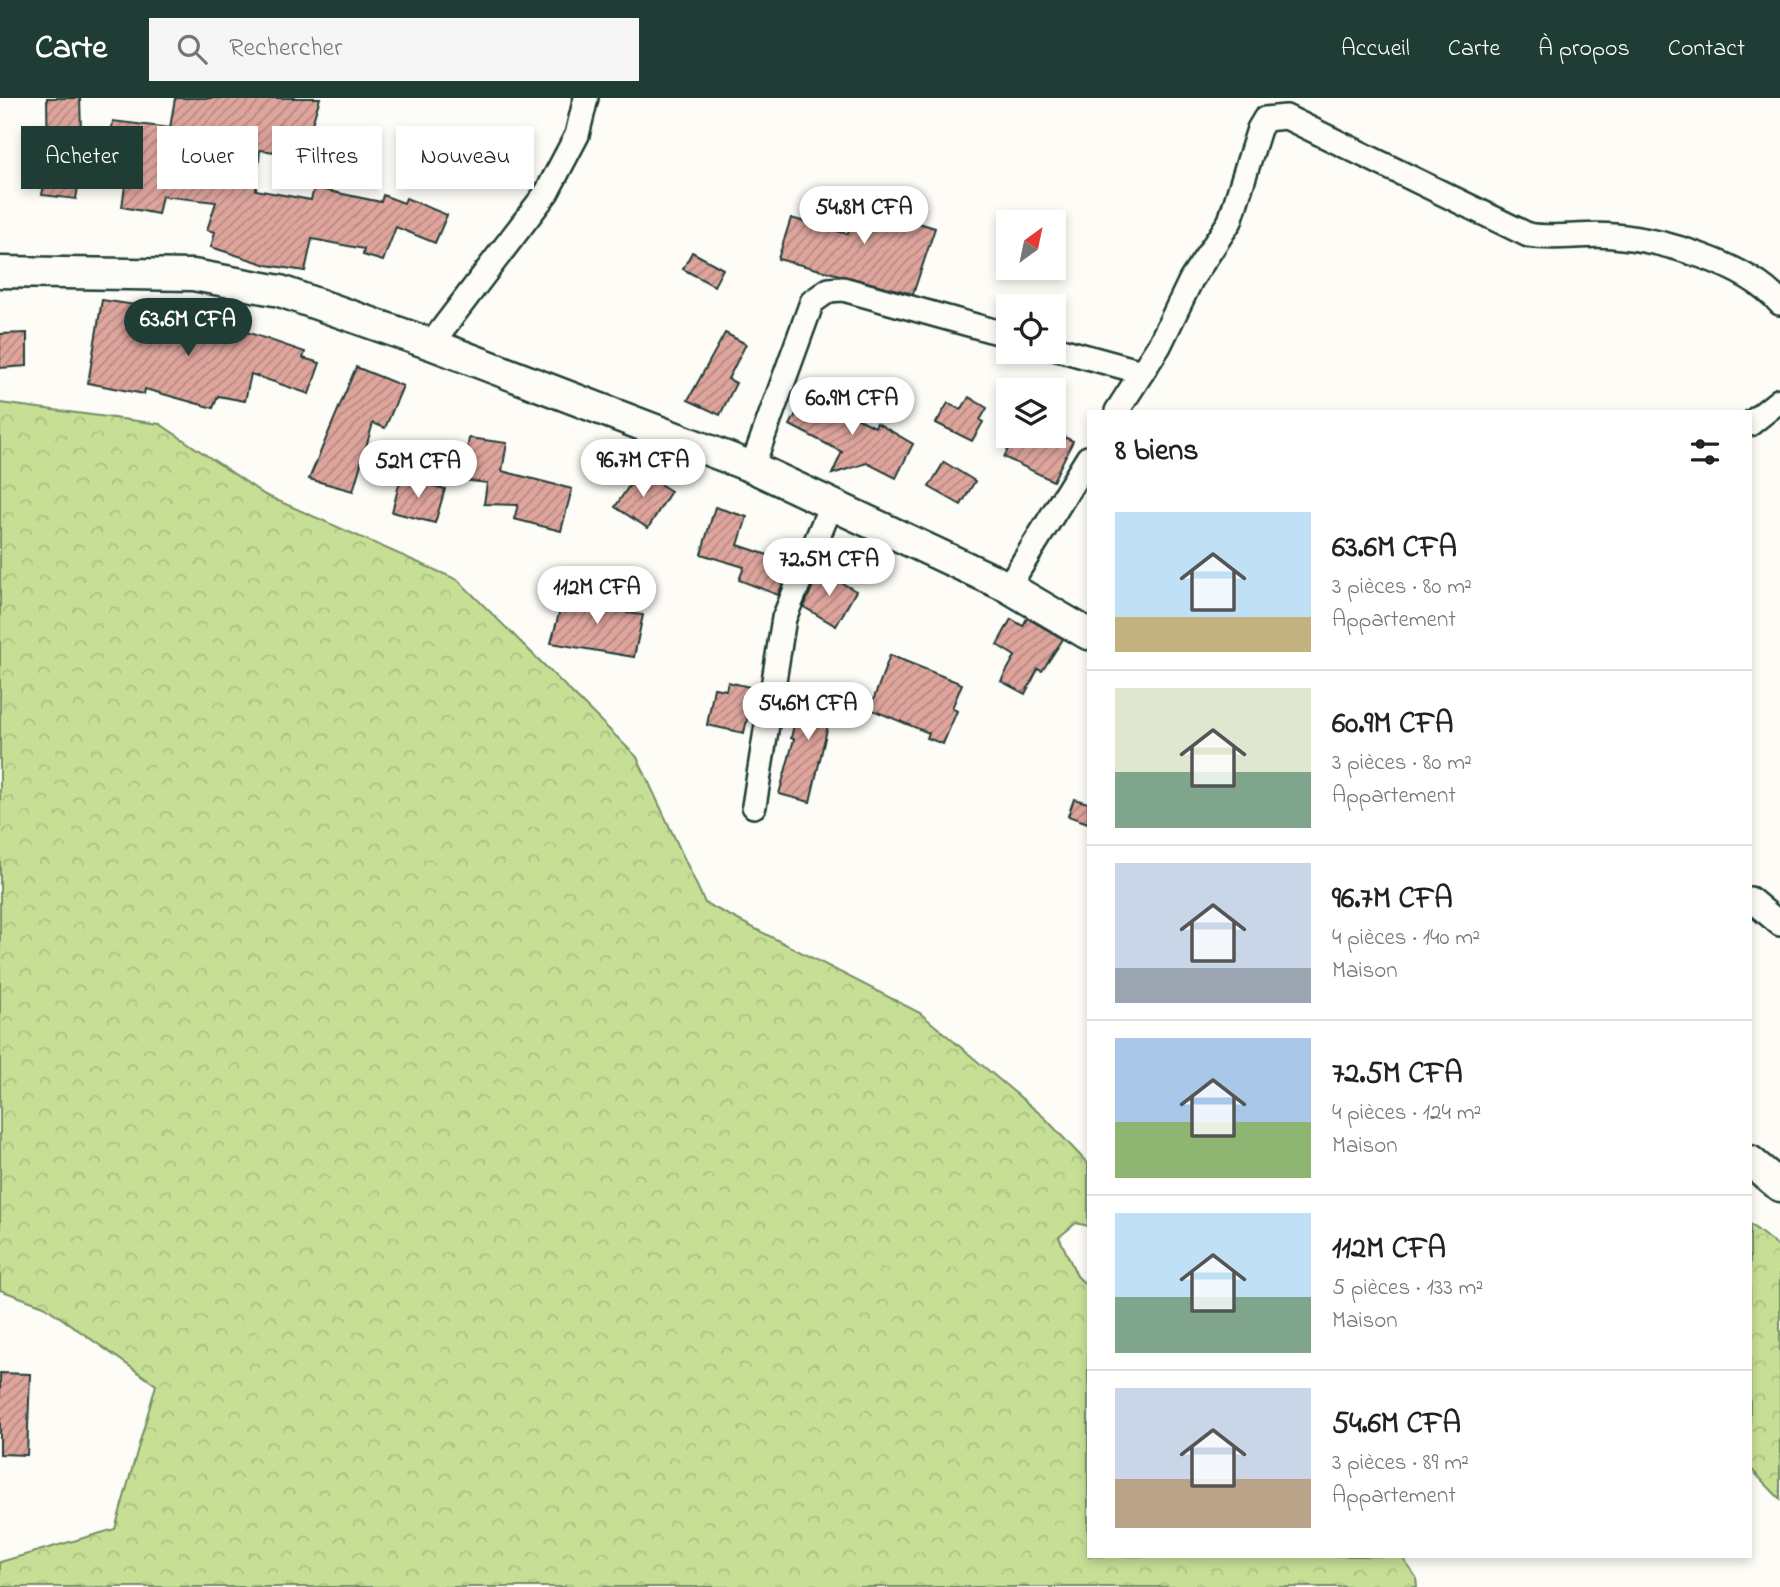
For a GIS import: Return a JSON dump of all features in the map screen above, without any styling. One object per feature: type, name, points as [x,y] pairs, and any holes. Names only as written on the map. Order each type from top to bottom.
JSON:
[{"type":"main road","points":[[0,272],[193,275],[233,280],[280,291],[431,344],[752,467],[1008,587],[1087,633]]},
{"type":"main road","points":[[1752,1163],[1780,1186]]},
{"type":"street","points":[[431,344],[547,192],[577,135],[586,98]]},
{"type":"street","points":[[1118,410],[1159,346],[1191,280],[1230,221],[1259,129],[1265,119],[1275,116],[1286,117],[1528,235],[1614,236],[1678,247],[1697,253],[1762,287],[1780,303]]},
{"type":"street","points":[[752,467],[812,302],[818,295],[843,289],[996,332]]},
{"type":"street","points":[[1066,351],[1142,372]]},
{"type":"street","points":[[1752,422],[1780,400]]},
{"type":"street","points":[[1008,587],[1087,459]]},
{"type":"street","points":[[754,806],[784,618],[832,503]]},
{"type":"street","points":[[1752,901],[1780,925]]},
{"type":"green space","points":[[0,403],[160,424],[265,495],[458,580],[637,757],[705,903],[920,1013],[1045,1118],[1087,1163],[1087,1226],[1076,1223],[1059,1237],[1077,1276],[1087,1286],[1087,1558],[1402,1558],[1416,1577],[1417,1587],[0,1587],[0,1562],[115,1529],[156,1385],[44,1306],[0,1290]]},
{"type":"green space","points":[[1752,1226],[1780,1248],[1780,1499],[1752,1470]]},
{"type":"building","points":[[47,98],[80,98],[81,126],[47,126]]},
{"type":"building","points":[[175,98],[320,98],[311,126],[272,126],[272,152],[260,150],[258,170],[258,126],[170,126]]},
{"type":"building","points":[[113,121],[157,126],[157,189],[256,189],[311,200],[314,189],[319,189],[381,202],[383,195],[404,203],[406,198],[447,215],[435,243],[396,227],[383,261],[363,255],[364,249],[312,239],[305,271],[267,265],[211,247],[215,232],[207,230],[216,202],[162,196],[158,214],[122,207],[125,189],[143,189],[143,126],[112,126]]},
{"type":"building","points":[[43,189],[78,189],[76,199],[42,195]]},
{"type":"building","points":[[861,192],[900,204],[896,216],[935,228],[913,294],[778,259],[791,218],[848,234]]},
{"type":"building","points":[[692,252],[723,269],[714,286],[683,269]]},
{"type":"building","points":[[102,300],[149,307],[147,315],[229,335],[232,327],[305,352],[303,358],[320,363],[309,394],[251,374],[245,401],[218,396],[213,408],[145,389],[144,394],[88,383]]},
{"type":"building","points":[[27,333],[27,366],[0,368],[0,334]]},
{"type":"building","points":[[725,333],[746,344],[728,379],[736,383],[720,415],[688,400]]},
{"type":"building","points":[[356,367],[403,386],[385,428],[373,423],[353,491],[309,479]]},
{"type":"building","points":[[807,393],[875,427],[877,423],[913,444],[896,478],[867,463],[832,474],[842,452],[790,425]]},
{"type":"building","points":[[969,397],[987,408],[980,420],[983,422],[972,441],[936,423],[948,403],[961,410]]},
{"type":"building","points":[[469,438],[507,443],[502,471],[572,489],[561,531],[514,519],[518,505],[484,504],[487,483],[462,480]]},
{"type":"building","points":[[1066,438],[1073,441],[1053,481],[1004,457],[1009,448],[1066,448]]},
{"type":"building","points":[[944,462],[975,481],[961,505],[929,487]]},
{"type":"building","points":[[639,471],[671,491],[648,528],[615,507]]},
{"type":"building","points":[[401,477],[445,489],[435,523],[392,512]]},
{"type":"building","points":[[715,507],[747,517],[738,545],[792,563],[778,595],[739,580],[744,567],[701,554]]},
{"type":"building","points":[[819,570],[856,591],[836,626],[804,607]]},
{"type":"building","points":[[564,595],[628,605],[627,613],[643,615],[634,657],[551,643]]},
{"type":"building","points":[[1027,618],[1063,639],[1042,671],[1038,669],[1025,694],[1001,681],[1015,656],[997,645],[1011,619],[1023,626]]},
{"type":"building","points":[[890,655],[962,684],[952,708],[957,711],[943,744],[927,738],[929,733],[870,709]]},
{"type":"building","points":[[728,682],[754,688],[744,733],[707,725],[714,688],[726,690]]},
{"type":"building","points":[[803,685],[836,691],[810,802],[779,794],[794,739],[791,738]]},
{"type":"building","points":[[1074,799],[1087,803],[1087,823],[1068,816]]},
{"type":"building","points":[[0,1373],[30,1374],[27,1455],[0,1454]]}]
